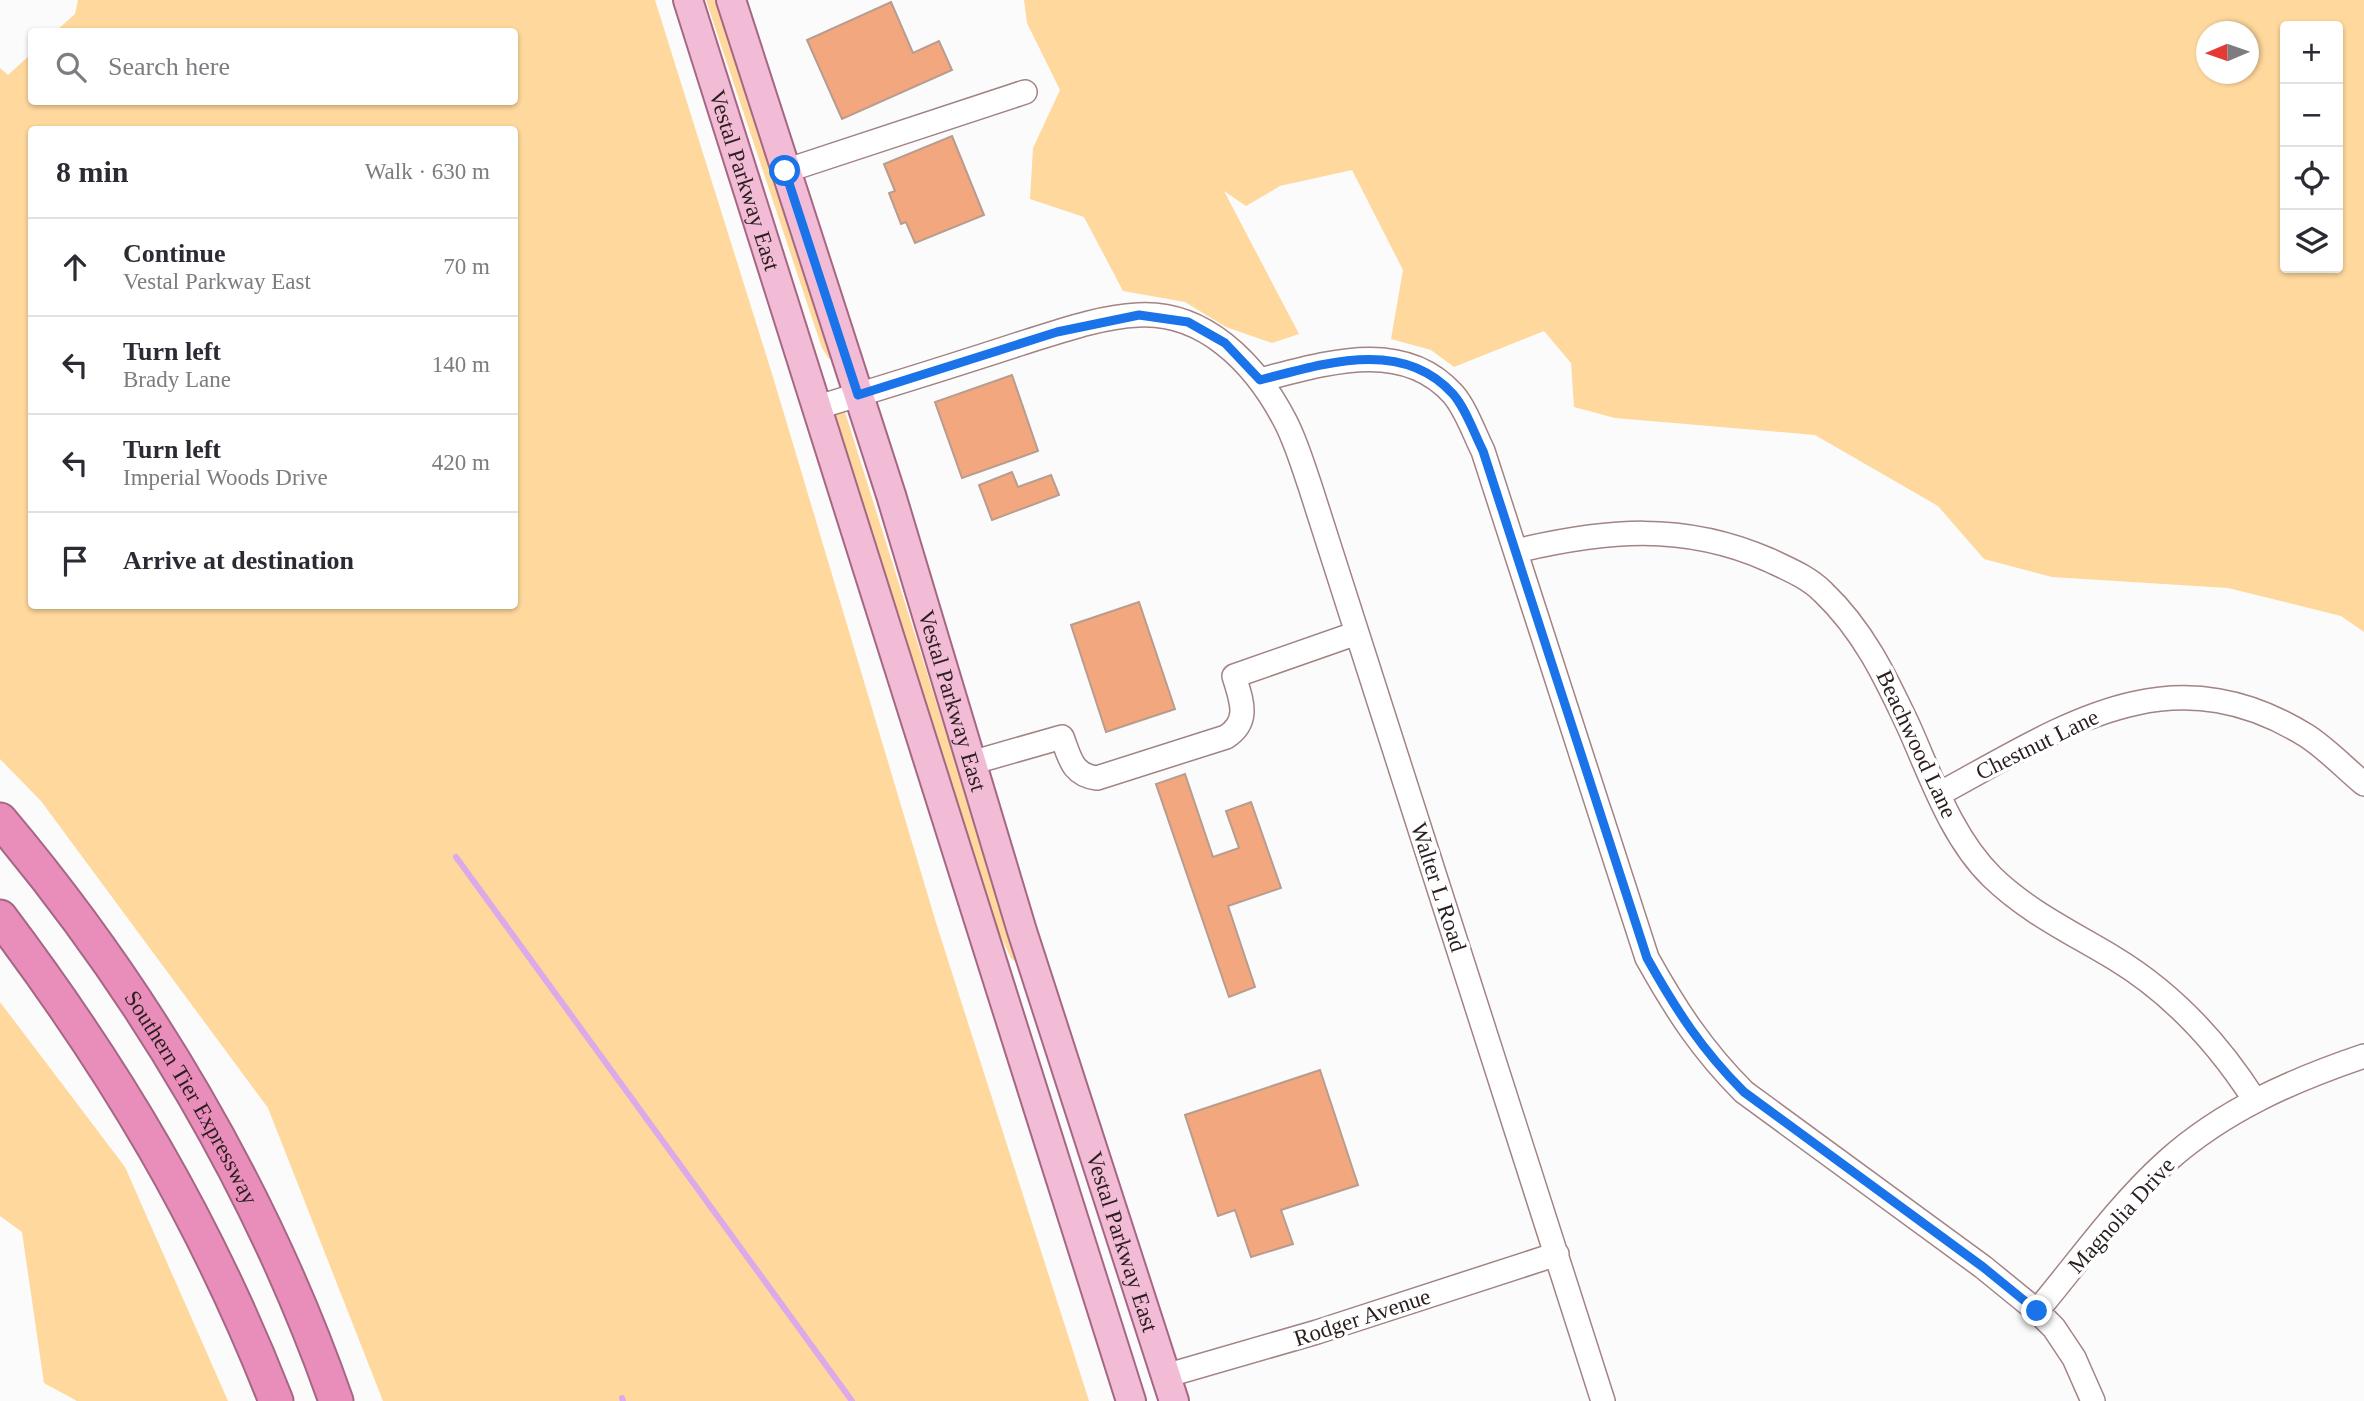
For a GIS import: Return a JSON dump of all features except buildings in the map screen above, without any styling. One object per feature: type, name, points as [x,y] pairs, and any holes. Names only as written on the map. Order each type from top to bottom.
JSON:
[{"type":"highway","name":"Southern Tier Expressway","points":[[0,820],[109,961],[205,1114],[246,1192],[294,1294],[336,1401]]},
{"type":"highway","points":[[0,917],[67,1006],[122,1090],[170,1171],[253,1343],[276,1401]]},
{"type":"main road","name":"Vestal Parkway East","points":[[688,0],[1131,1401]]},
{"type":"main road","name":"Vestal Parkway East","points":[[731,0],[858,395],[1022,931],[1170,1389]]},
{"type":"street","points":[[785,171],[1025,92]]},
{"type":"street","name":"Walter L Road","points":[[815,408],[1057,332],[1139,315],[1188,322],[1225,343],[1260,380],[1284,418],[1310,486],[1603,1401]]},
{"type":"street","points":[[1260,380],[1324,364],[1382,358],[1417,367],[1438,380],[1455,396],[1483,451],[1647,958],[1681,1019],[1711,1058],[1744,1092],[1983,1267],[2037,1311],[2054,1328],[2074,1358],[2093,1401]]},
{"type":"street","name":"Beachwood Lane","points":[[1516,551],[1564,540],[1647,531],[1710,540],[1795,572],[1822,591],[1877,658],[1955,827],[1990,875],[2029,910],[2148,981],[2210,1037],[2254,1099]]},
{"type":"street","points":[[971,764],[1062,737],[1073,768],[1084,777],[1097,778],[1226,737],[1238,729],[1244,708],[1234,676],[1357,633]]},
{"type":"street","name":"Chestnut Lane","points":[[1939,794],[2091,714],[2138,700],[2186,696],[2234,704],[2279,720],[2309,737],[2364,785]]},
{"type":"street","name":"Magnolia Drive","points":[[2037,1311],[2143,1184],[2169,1159],[2254,1099],[2301,1077],[2364,1056]]},
{"type":"street","name":"Rodger Avenue","points":[[1170,1389],[1317,1332],[1557,1254]]},
{"type":"shaded area","points":[[78,0],[655,0],[773,377],[937,926],[1089,1401],[383,1401],[268,1108],[41,801],[0,759],[0,68],[8,75],[28,57],[28,105],[518,105],[518,28],[59,28],[75,14]]},
{"type":"shaded area","points":[[706,0],[718,0],[833,355],[829,359],[822,348]]},
{"type":"shaded area","points":[[1024,0],[2364,0],[2364,632],[2341,616],[2228,588],[2052,577],[1984,559],[1938,506],[1815,435],[1615,418],[1574,407],[1571,363],[1544,331],[1454,367],[1431,350],[1391,339],[1403,270],[1352,170],[1280,186],[1246,206],[1224,191],[1299,334],[1272,343],[1226,327],[1185,302],[1123,291],[1084,217],[1030,199],[1033,148],[1060,90],[1027,23]]},
{"type":"shaded area","points":[[844,409],[1019,965],[1011,958],[982,896],[832,416]]},
{"type":"shaded area","points":[[0,1002],[125,1167],[228,1401],[77,1401],[44,1383],[22,1232],[0,1216]]},
{"type":"waterway","points":[[456,857],[852,1401]]},
{"type":"route","points":[[785,171],[858,395],[1057,332],[1139,315],[1164,316],[1188,322],[1225,343],[1260,380],[1324,364],[1382,358],[1400,360],[1438,380],[1455,396],[1483,451],[1647,958],[1681,1019],[1711,1058],[1744,1092],[1983,1267],[2037,1311]]}]
